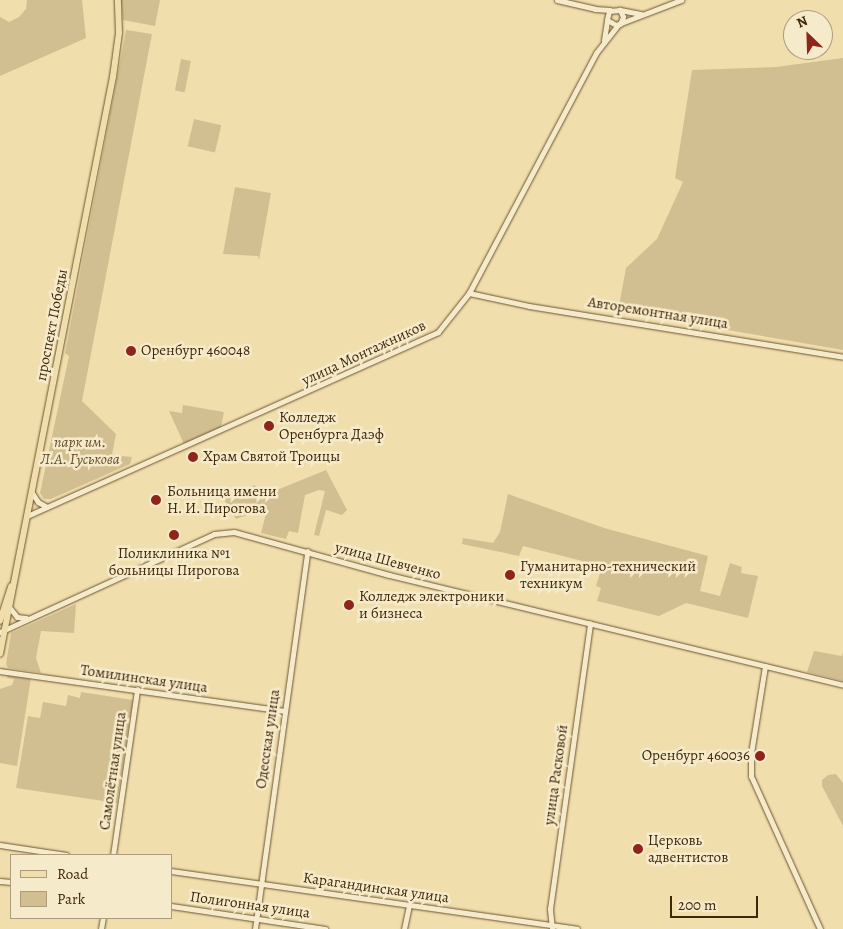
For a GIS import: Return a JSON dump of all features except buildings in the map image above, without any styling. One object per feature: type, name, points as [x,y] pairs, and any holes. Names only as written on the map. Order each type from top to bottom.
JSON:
[{"type":"main road","name":"проспект Победы","points":[[0,654],[2,631],[9,607],[28,516],[113,78],[119,33],[118,0]]},
{"type":"main road","points":[[557,0],[595,10],[620,10],[642,14]]},
{"type":"main road","name":"улица Монтажников","points":[[28,516],[422,341],[442,328],[469,293],[515,201],[604,41],[620,24],[681,0]]},
{"type":"main road","points":[[595,10],[611,24],[620,24],[624,17],[620,10]]},
{"type":"main road","points":[[607,20],[611,10]]},
{"type":"main road","name":"улица Монтажников","points":[[604,41],[607,20]]},
{"type":"main road","name":"Авторемонтная улица","points":[[469,293],[520,304],[843,357]]},
{"type":"main road","points":[[32,493],[38,502],[48,507]]},
{"type":"main road","name":"улица Шевченко","points":[[2,631],[217,533],[240,533],[307,552],[590,624],[843,684]]},
{"type":"main road","points":[[0,621],[8,593],[14,583]]},
{"type":"main road","points":[[9,607],[17,617],[29,618]]},
{"type":"main road","points":[[765,666],[751,753],[751,776],[820,929]]},
{"type":"main road","points":[[0,845],[59,854]]},
{"type":"main road","name":"Карагандинская улица","points":[[172,871],[552,927],[577,929]]},
{"type":"main road","points":[[404,929],[408,905]]},
{"type":"main road","name":"Полигонная улица","points":[[172,906],[325,929]]},
{"type":"street","name":"Одесская улица","points":[[255,929],[307,552]]},
{"type":"street","name":"улица Расковой","points":[[552,927],[550,909],[590,624]]},
{"type":"street","name":"Томилинская улица","points":[[0,672],[284,711]]},
{"type":"street","name":"Самолётная улица","points":[[113,854],[138,690]]},
{"type":"green space","points":[[27,0],[82,0],[86,38],[0,76],[0,17],[9,22],[19,17],[26,9]]},
{"type":"green space","points":[[121,0],[160,0],[155,26],[123,20]]},
{"type":"green space","name":"парк им. Л.А. Гуськова","points":[[126,30],[152,34],[82,401],[116,434],[112,455],[132,457],[130,464],[51,499],[44,499],[40,493],[69,356],[65,353]]},
{"type":"green space","points":[[843,58],[843,350],[618,311],[626,268],[657,239],[683,182],[675,178],[692,70],[776,67]]},
{"type":"green space","points":[[181,59],[191,61],[185,92],[175,90]]},
{"type":"green space","points":[[194,119],[221,125],[215,153],[188,146]]},
{"type":"green space","points":[[235,187],[271,193],[259,260],[258,256],[223,254]]},
{"type":"green space","points":[[183,405],[224,412],[221,427],[184,444],[169,411],[182,413]]},
{"type":"green space","points":[[326,470],[347,510],[342,515],[326,510],[319,536],[314,535],[325,491],[319,490],[305,495],[298,533],[289,531],[286,539],[261,533],[266,514],[262,510],[236,519],[221,495],[230,492],[233,495],[255,485],[262,500],[272,492]]},
{"type":"green space","points":[[508,494],[604,528],[708,556],[700,591],[720,596],[730,563],[742,567],[741,573],[758,576],[748,618],[686,603],[659,616],[597,601],[601,588],[596,586],[602,566],[523,546],[519,556],[462,544],[463,538],[493,543],[500,532]]},
{"type":"green space","points":[[76,604],[74,633],[41,631],[36,658],[41,673],[8,668],[6,664],[11,633]]},
{"type":"green space","points":[[814,651],[842,656],[843,652],[843,681],[807,672]]},
{"type":"green space","points":[[8,674],[31,678],[17,766],[0,763],[0,689],[12,685],[14,679],[7,678]]},
{"type":"green space","points":[[81,692],[133,700],[117,803],[16,788],[28,716],[40,718],[43,702],[66,706],[68,695],[80,698]]},
{"type":"green space","points":[[836,774],[843,783],[843,826],[822,786],[822,780],[828,775]]},
{"type":"place","name":"Оренбург 460048","points":[[131,351]]},
{"type":"place","name":"Колледж Оренбурга Даэф","points":[[269,426]]},
{"type":"place","name":"Храм Святой Троицы","points":[[193,457]]},
{"type":"place","name":"Больница имени Н. И. Пирогова","points":[[156,500]]},
{"type":"place","name":"Поликлиника №1 больницы Пирогова","points":[[174,535]]},
{"type":"place","name":"Гуманитарно-технический техникум","points":[[510,575]]},
{"type":"place","name":"Колледж электроники и бизнеса","points":[[349,605]]},
{"type":"place","name":"Оренбург 460036","points":[[760,756]]},
{"type":"place","name":"Церковь адвентистов","points":[[638,849]]}]
